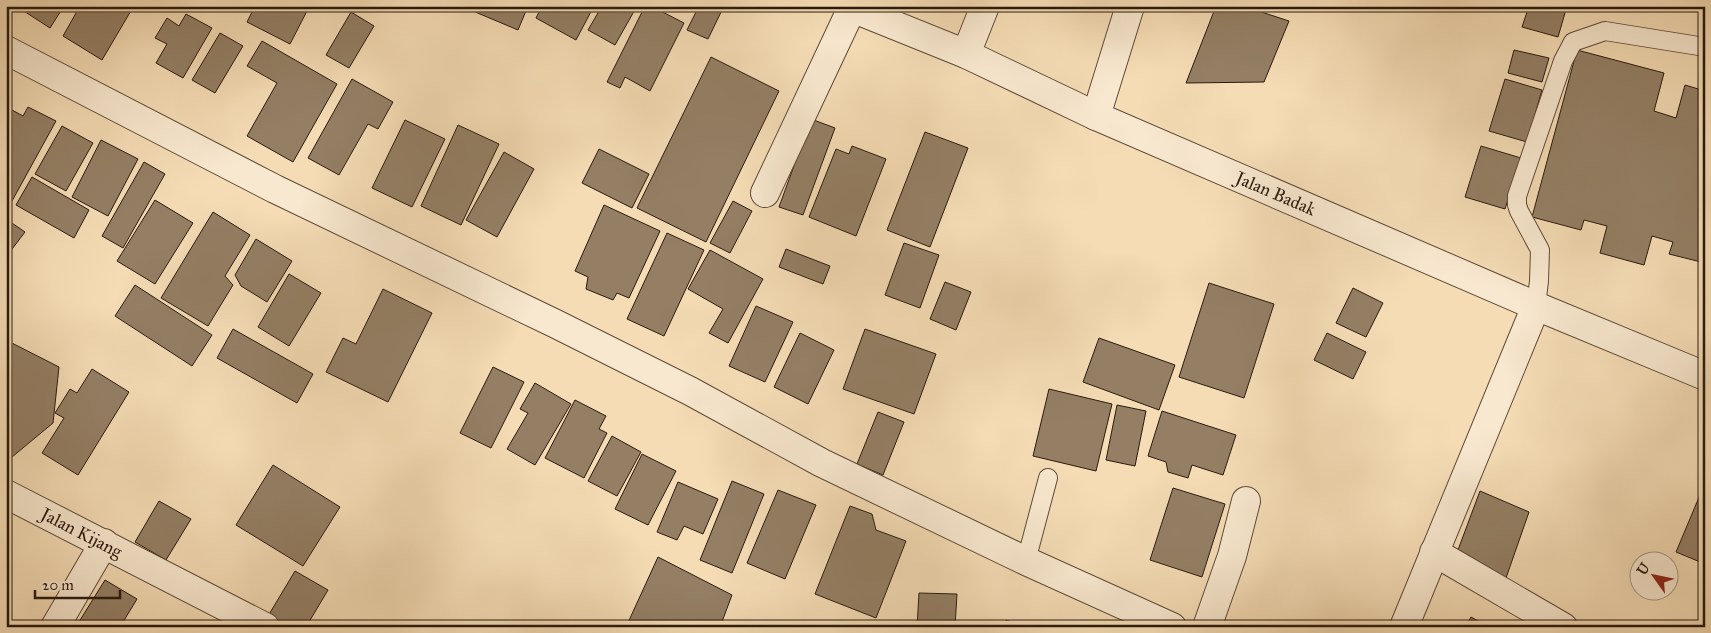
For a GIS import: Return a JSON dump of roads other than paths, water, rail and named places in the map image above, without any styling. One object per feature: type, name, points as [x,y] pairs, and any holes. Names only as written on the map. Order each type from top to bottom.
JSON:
[{"type":"street","points":[[966,54],[985,6]]},
{"type":"street","points":[[1096,116],[1130,6]]},
{"type":"street","points":[[765,193],[850,7]]},
{"type":"street","name":"Jalan Badak","points":[[850,7],[966,54],[1096,116],[1536,306],[1705,376]]},
{"type":"street","points":[[6,50],[275,189],[554,323],[690,391],[822,463],[1026,561],[1172,627]]},
{"type":"street","points":[[1404,627],[1536,306]]},
{"type":"street","name":"Jalan Kijang","points":[[6,494],[265,627]]},
{"type":"street","points":[[1207,627],[1232,556],[1246,501]]},
{"type":"street","points":[[56,627],[104,543]]},
{"type":"street","points":[[1434,552],[1563,627]]},
{"type":"lane","points":[[1536,306],[1540,250],[1519,211],[1517,196],[1563,61],[1572,42],[1605,31],[1705,47]]},
{"type":"lane","points":[[1026,561],[1048,478]]}]
